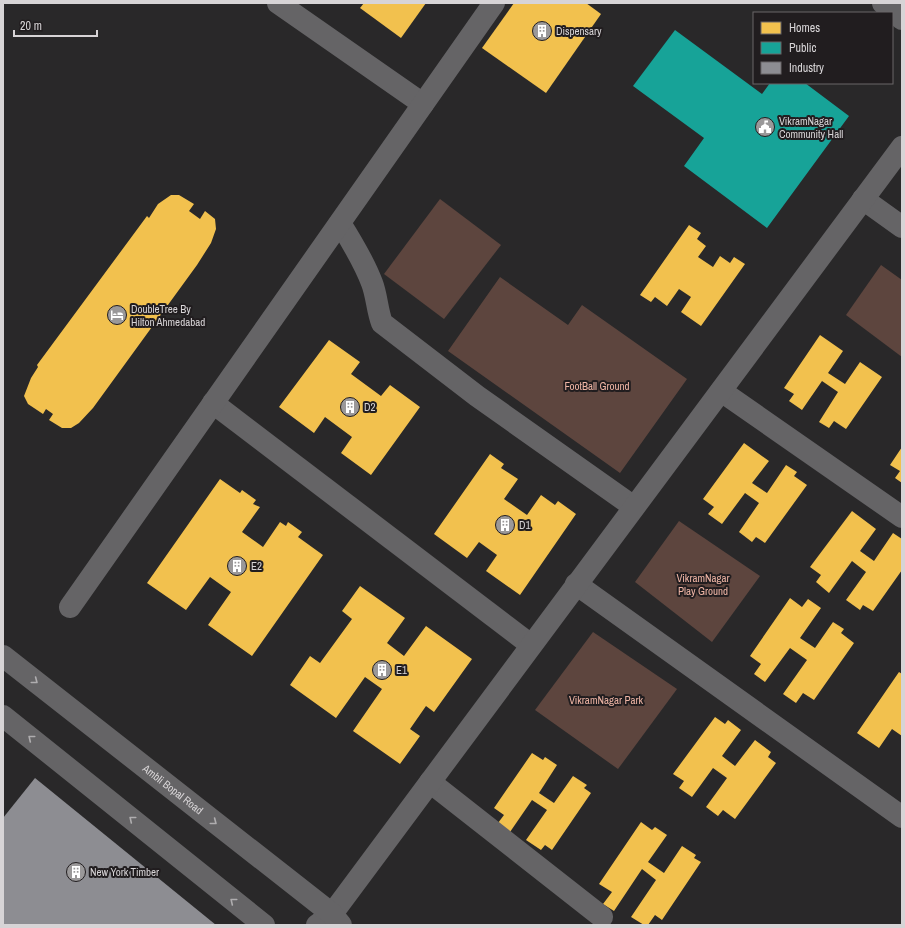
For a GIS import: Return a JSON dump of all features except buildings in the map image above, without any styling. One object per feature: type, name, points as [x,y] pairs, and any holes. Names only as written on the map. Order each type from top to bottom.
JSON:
[{"type":"street","points":[[278,3],[423,104]]},
{"type":"street","points":[[70,607],[494,3]]},
{"type":"street","points":[[883,3],[902,19]]},
{"type":"street","points":[[330,921],[576,584],[902,147]]},
{"type":"street","points":[[863,199],[902,227]]},
{"type":"street","points":[[340,222],[360,256],[373,285],[377,311],[382,323],[477,396],[634,507]]},
{"type":"street","points":[[720,391],[902,517]]},
{"type":"street","points":[[213,403],[531,645]]},
{"type":"street","points":[[576,584],[902,817]]},
{"type":"street","name":"Ambli Bopal Road","points":[[3,656],[330,921]]},
{"type":"street","points":[[3,716],[264,925]]},
{"type":"street","points":[[430,782],[602,917]]},
{"type":"green space","points":[[440,199],[501,245],[444,319],[384,274]]},
{"type":"green space","points":[[881,265],[902,280],[902,357],[846,315]]},
{"type":"green space","name":"FootBall Ground","points":[[500,277],[568,325],[582,305],[687,379],[620,473],[448,351]]},
{"type":"green space","name":"VikramNagar Play Ground","points":[[679,521],[760,576],[712,642],[635,582]]},
{"type":"green space","name":"VikramNagar Park","points":[[593,632],[677,689],[618,769],[535,710]]},
{"type":"place","name":"Dispensary","points":[[542,31]]},
{"type":"place","name":"VikramNagar Community Hall","points":[[765,127]]},
{"type":"place","name":"DoubleTree By Hilton Ahmedabad","points":[[117,315]]},
{"type":"place","name":"D2","points":[[350,407]]},
{"type":"place","name":"D1","points":[[505,525]]},
{"type":"place","name":"E2","points":[[237,566]]},
{"type":"place","name":"E1","points":[[382,670]]},
{"type":"place","name":"New York Timber","points":[[76,872]]}]
